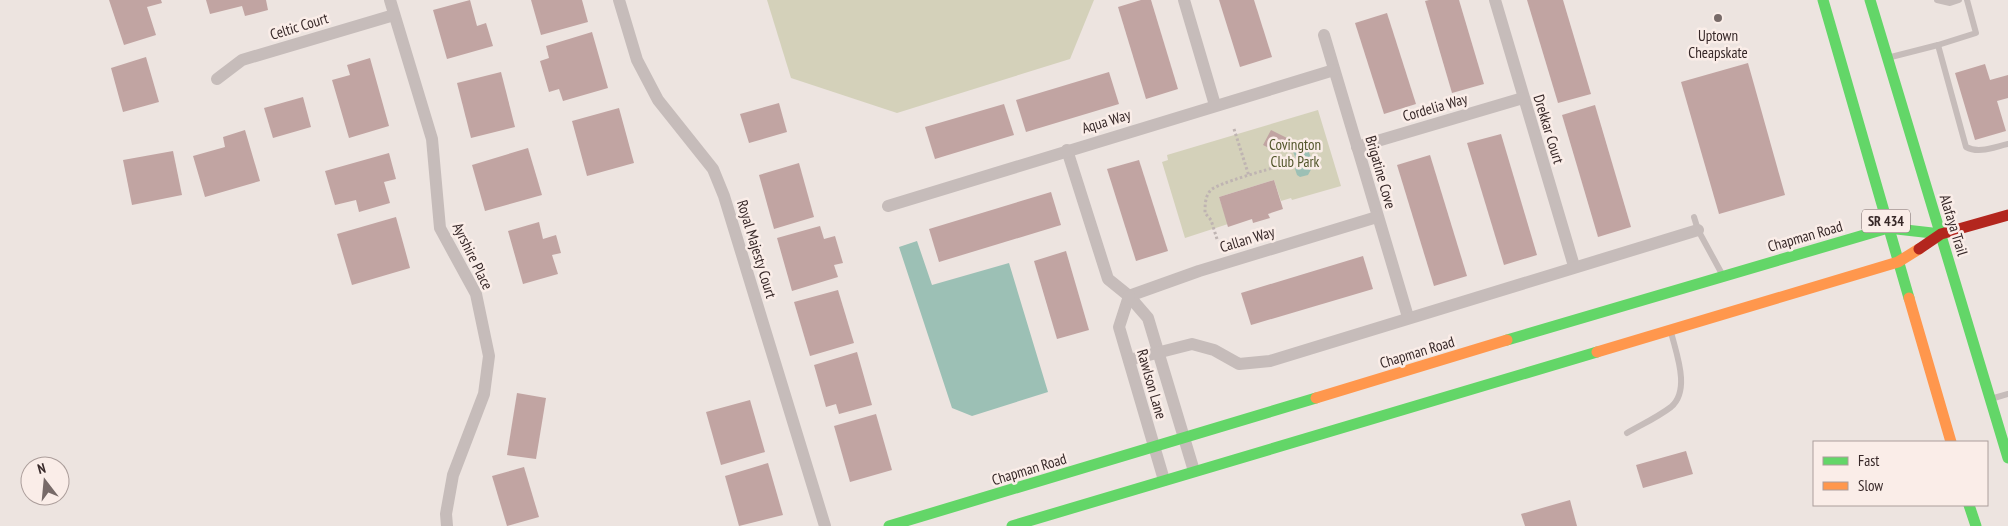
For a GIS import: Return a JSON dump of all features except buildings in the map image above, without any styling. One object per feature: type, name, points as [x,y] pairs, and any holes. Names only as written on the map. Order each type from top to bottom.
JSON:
[{"type":"street","name":"Ayrshire Place","points":[[390,0],[432,139],[440,228],[476,294],[489,356],[484,394],[453,475],[446,514],[447,526]]},
{"type":"street","name":"Royal Majesty Court","points":[[619,0],[637,60],[658,100],[713,169],[724,196],[825,526]]},
{"type":"street","points":[[1184,0],[1215,105]]},
{"type":"street","name":"Drekkar Court","points":[[1495,0],[1574,266]]},
{"type":"street","name":"SR 434","points":[[1823,0],[1951,441]]},
{"type":"street","name":"Alafaya Trail","points":[[1870,0],[2008,458]]},
{"type":"street","name":"Celtic Court","points":[[217,79],[242,60],[394,15]]},
{"type":"street","name":"Brigatine Cove","points":[[1324,35],[1408,317]]},
{"type":"street","name":"Aqua Way","points":[[888,206],[1334,70]]},
{"type":"street","name":"Cordelia Way","points":[[1356,146],[1523,98]]},
{"type":"street","name":"Rawlson Lane","points":[[1067,150],[1108,279],[1129,296],[1148,318],[1194,471]]},
{"type":"street","points":[[1012,526],[1898,262],[1941,234],[2008,215]]},
{"type":"street","name":"Callan Way","points":[[1129,296],[1200,271],[1377,217]]},
{"type":"street","name":"Chapman Road","points":[[889,526],[1184,439],[1723,275],[1888,228],[1941,234]]},
{"type":"street","points":[[1129,360],[1192,344],[1214,350],[1240,364],[1270,361],[1574,266],[1698,230]]},
{"type":"street","name":"Rawlson Lane","points":[[1129,296],[1119,327],[1153,448],[1164,480]]},
{"type":"street","points":[[1970,506],[1976,526]]},
{"type":"lane","points":[[1937,0],[1950,2],[1959,0]]},
{"type":"lane","points":[[1888,58],[1976,34],[1967,0]]},
{"type":"lane","points":[[1938,45],[1966,147],[1972,150],[1981,150],[2008,144]]},
{"type":"lane","points":[[1694,217],[1698,230],[1723,275]]},
{"type":"lane","points":[[1627,433],[1672,406],[1681,391],[1679,366],[1670,330]]},
{"type":"lane","points":[[1990,399],[2008,394]]},
{"type":"path","points":[[1234,129],[1249,176]]},
{"type":"path","points":[[1217,239],[1211,220],[1205,212],[1208,195],[1211,190],[1222,184],[1281,166]]},
{"type":"green space","points":[[767,0],[1094,0],[1070,59],[897,113],[791,78]]},
{"type":"green space","name":"Covington Club Park","points":[[1318,110],[1341,186],[1292,200],[1291,198],[1281,201],[1274,180],[1219,197],[1228,224],[1185,238],[1162,162],[1168,160],[1167,155]]},
{"type":"water","points":[[1300,144],[1306,146],[1314,164],[1308,175],[1300,177],[1295,169],[1298,164],[1292,149]]},
{"type":"water","points":[[917,241],[932,285],[1009,263],[1048,392],[972,416],[952,408],[899,247]]},
{"type":"traffic: fast","points":[[1823,0],[1909,298]]},
{"type":"traffic: fast","points":[[1870,0],[2008,458]]},
{"type":"traffic: fast","points":[[1507,340],[1888,228],[1941,234]]},
{"type":"traffic: fast","points":[[1012,526],[1597,352]]},
{"type":"traffic: fast","points":[[889,526],[1316,398]]},
{"type":"traffic: fast","points":[[1969,506],[1976,526]]},
{"type":"traffic: slow","points":[[1597,352],[1898,262],[1919,249]]},
{"type":"traffic: slow","points":[[1909,298],[1951,441]]},
{"type":"traffic: slow","points":[[1316,398],[1507,340]]},
{"type":"traffic: jam","points":[[1919,249],[1941,234],[2008,215]]},
{"type":"place","name":"Uptown Cheapskate","points":[[1718,18]]}]
